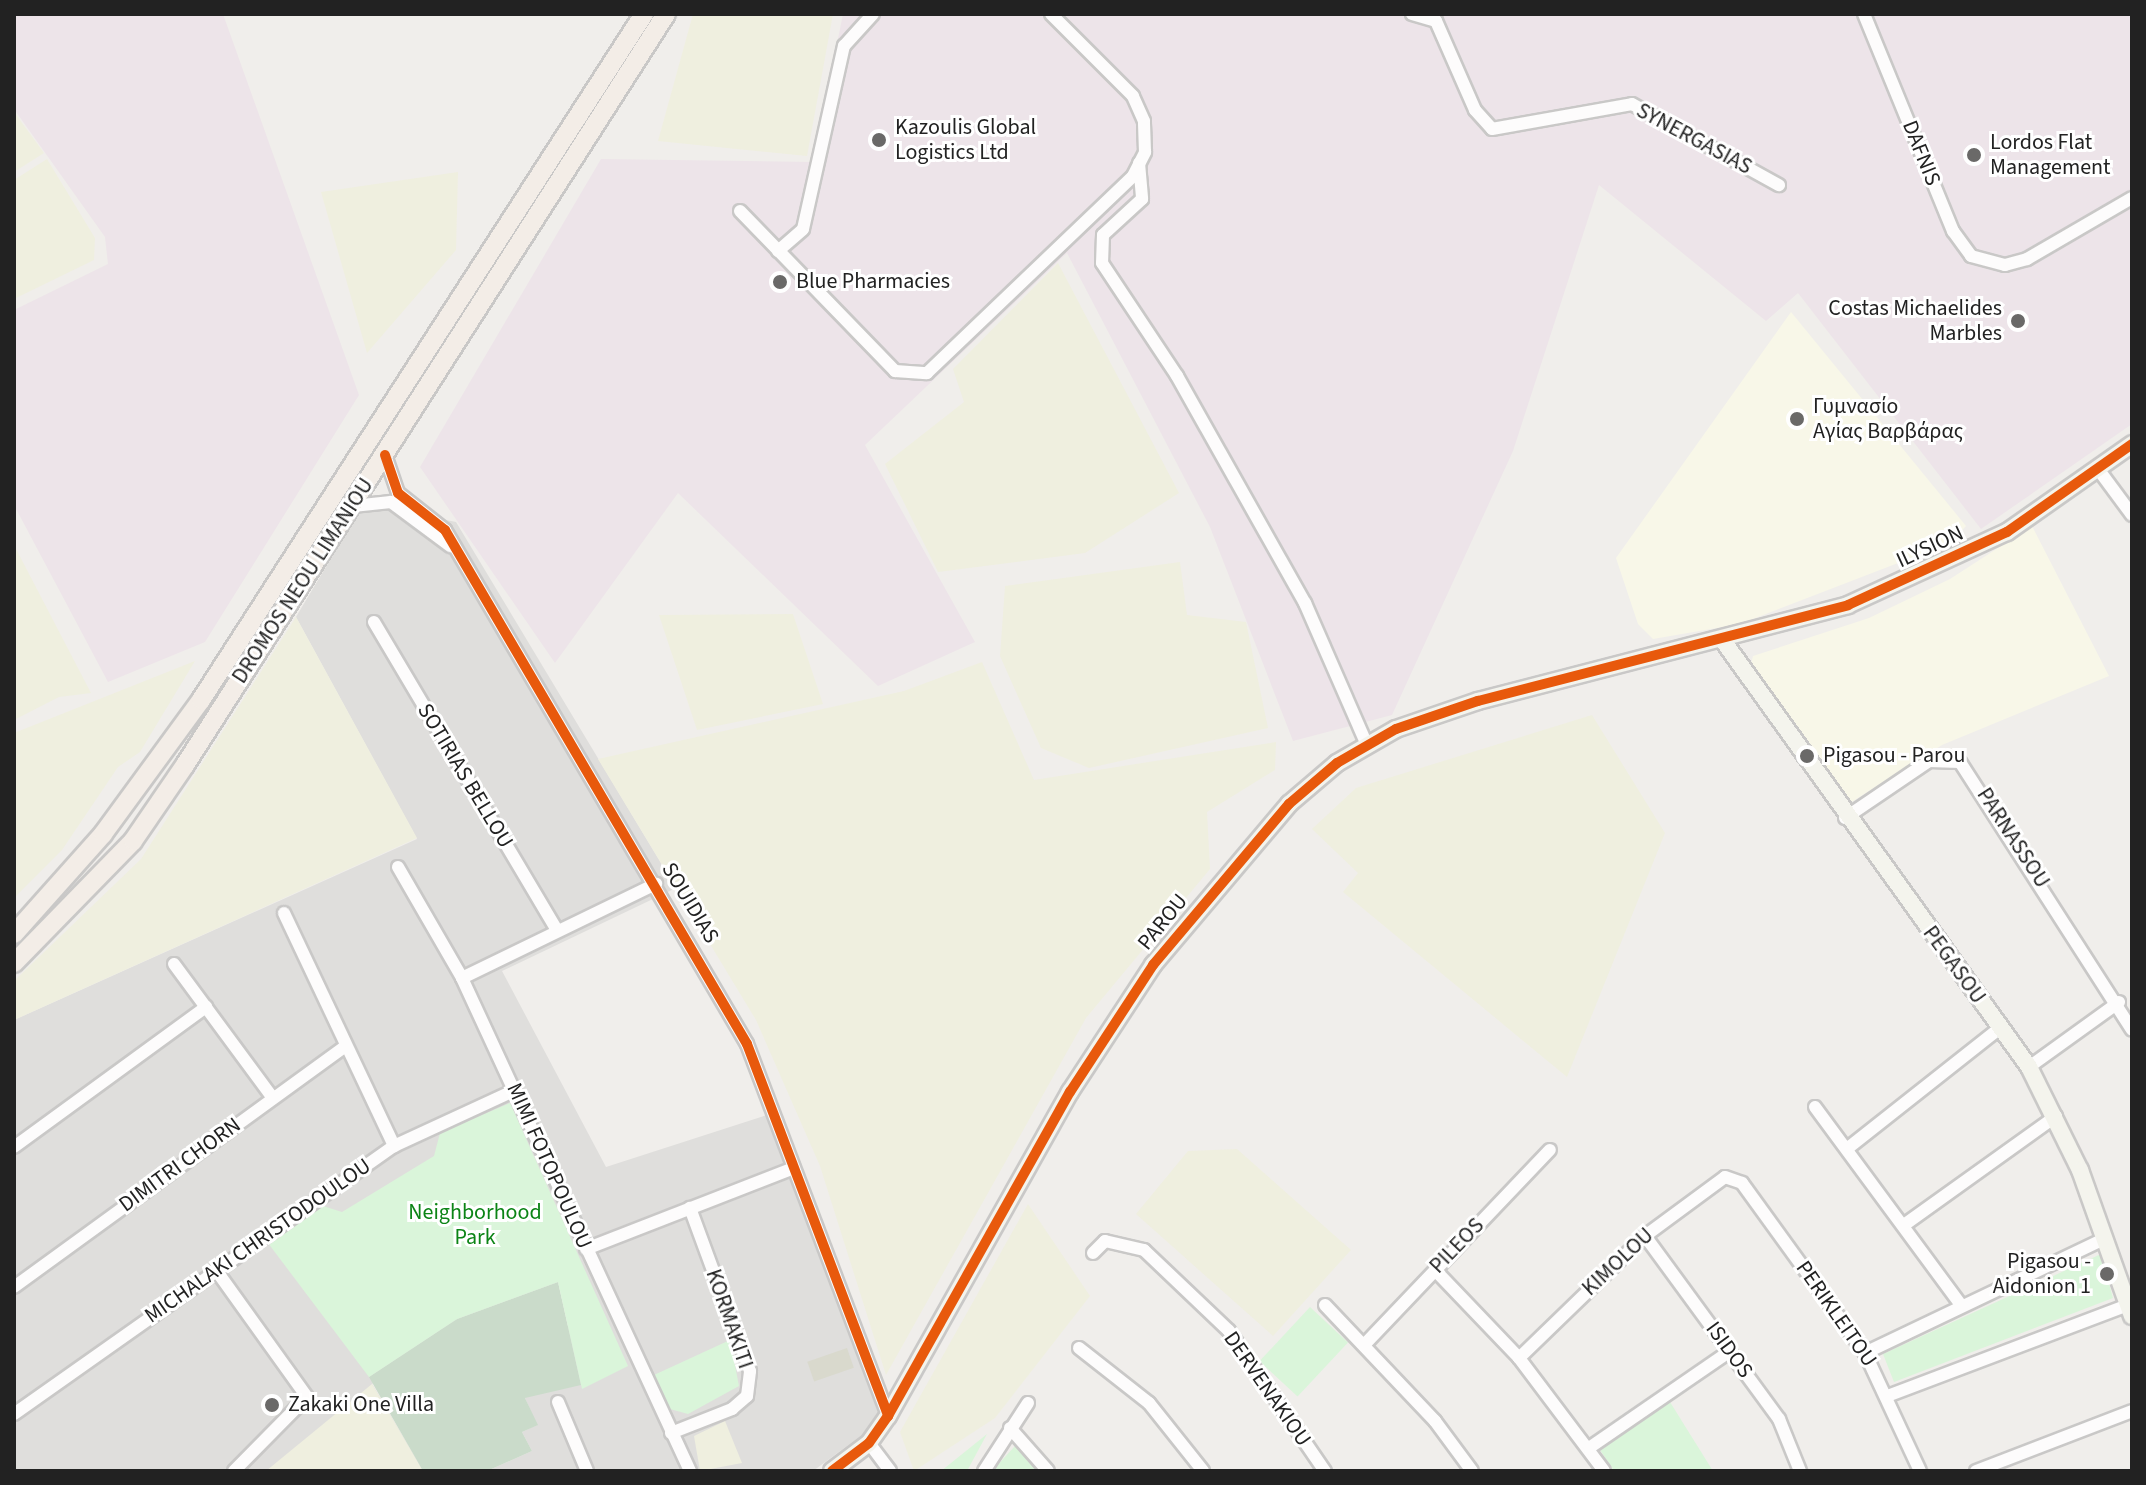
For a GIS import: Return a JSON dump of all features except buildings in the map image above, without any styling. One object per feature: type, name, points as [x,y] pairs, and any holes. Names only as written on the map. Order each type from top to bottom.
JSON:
[{"type":"main road","name":"DROMOS NEOU LIMANIOU","points":[[14,934],[103,834],[201,700],[644,14]]},
{"type":"main road","name":"DROMOS NEOU LIMANIOU","points":[[14,963],[133,841],[353,506],[666,14]]},
{"type":"street","points":[[778,251],[803,229],[844,46],[873,14]]},
{"type":"street","points":[[1051,14],[1133,96],[1144,121],[1139,163],[1142,199],[1103,235],[1102,263],[1177,376],[1305,603],[1367,745]]},
{"type":"street","points":[[1412,14],[1441,17]]},
{"type":"street","name":"DAFNIS","points":[[1864,14],[1953,231],[1971,256],[2005,265],[2132,198]]},
{"type":"street","name":"SYNERGASIAS","points":[[1441,17],[1475,110],[1492,129],[1632,104],[1779,185]]},
{"type":"street","points":[[740,211],[895,371],[927,373],[1139,163]]},
{"type":"street","name":"ILYSION","points":[[1724,642],[1907,581],[2007,532],[2132,444]]},
{"type":"street","name":"SOUIDIAS","points":[[385,455],[398,493],[445,530],[656,884],[747,1044],[888,1416]]},
{"type":"street","points":[[2098,469],[2132,515]]},
{"type":"street","name":"SOUIDIAS","points":[[353,506],[391,502],[456,551]]},
{"type":"street","name":"SOTIRIAS BELLOU","points":[[374,622],[557,930]]},
{"type":"street","name":"PAROU","points":[[832,1471],[869,1443],[888,1416],[1070,1092],[1153,965],[1289,804],[1367,745],[1478,701],[1724,642]]},
{"type":"street","name":"PEGASOU","points":[[1724,642],[1845,818],[2029,1067],[2056,1116],[2130,1310]]},
{"type":"street","name":"PARNASSOU","points":[[1845,818],[1929,761],[1960,762],[2119,1002],[2132,1030]]},
{"type":"street","name":"MIMI FOTOPOULOU","points":[[398,867],[462,978],[690,1471]]},
{"type":"street","points":[[462,978],[656,884]]},
{"type":"street","points":[[284,913],[394,1146]]},
{"type":"street","points":[[174,964],[272,1097]]},
{"type":"street","points":[[2029,1067],[2119,1002]]},
{"type":"street","points":[[14,1147],[206,1007]]},
{"type":"street","points":[[1848,1148],[2000,1028]]},
{"type":"street","name":"DIMITRI CHORN","points":[[14,1287],[346,1046]]},
{"type":"street","name":"MICHALAKI CHRISTODOULOU","points":[[14,1414],[394,1146],[515,1090]]},
{"type":"street","points":[[1815,1107],[1961,1305]]},
{"type":"street","points":[[1904,1225],[2056,1116]]},
{"type":"street","name":"PILEOS","points":[[1365,1344],[1550,1150]]},
{"type":"street","points":[[586,1249],[794,1168]]},
{"type":"street","name":"KIMOLOU","points":[[1519,1358],[1645,1236],[1725,1177]]},
{"type":"street","name":"PERIKLEITOU","points":[[1725,1177],[1742,1183],[1865,1353],[1890,1395],[1920,1471]]},
{"type":"street","name":"KORMAKITI","points":[[671,1433],[732,1409],[747,1396],[750,1371],[690,1208]]},
{"type":"street","name":"ISIDOS","points":[[1645,1236],[1779,1419],[1800,1471]]},
{"type":"street","points":[[1865,1353],[2104,1239]]},
{"type":"street","name":"DERVENAKIOU","points":[[1093,1253],[1105,1241],[1144,1250],[1229,1331],[1319,1469]]},
{"type":"street","points":[[216,1270],[307,1397],[234,1471]]},
{"type":"street","points":[[1435,1270],[1519,1358],[1604,1471]]},
{"type":"street","points":[[1325,1305],[1365,1344],[1472,1471]]},
{"type":"street","points":[[1890,1395],[2130,1310]]},
{"type":"street","points":[[1079,1348],[1149,1403],[1203,1471]]},
{"type":"street","points":[[1589,1448],[1730,1351]]},
{"type":"street","points":[[558,1402],[587,1471]]},
{"type":"street","points":[[984,1471],[1028,1403]]},
{"type":"street","points":[[1976,1471],[2132,1411]]},
{"type":"street","points":[[1010,1428],[1048,1471]]},
{"type":"street","points":[[869,1443],[890,1471]]},
{"type":"shaded area","points":[[14,14],[223,14],[359,395],[205,642],[108,682],[14,505],[14,310],[108,264],[105,237],[14,109]]},
{"type":"shaded area","points":[[843,14],[2132,14],[2132,424],[1981,529],[1798,293],[1766,321],[1599,185],[1513,451],[1392,715],[1293,741],[1210,527],[1067,253],[865,445],[975,642],[878,686],[678,493],[555,663],[420,467],[601,159],[813,162]]},
{"type":"shaded area","name":"Γυμνασίο Αγίας Βαρβάρας","points":[[1791,312],[1966,526],[1950,543],[1740,624],[1653,639],[1638,624],[1616,558]]},
{"type":"shaded area","points":[[364,503],[456,522],[676,888],[502,971],[606,1167],[767,1115],[882,1420],[813,1471],[487,1471],[532,1451],[522,1432],[537,1425],[525,1398],[571,1320],[558,1282],[457,1319],[372,1384],[423,1471],[14,1471],[14,1020],[417,839],[296,617]]},
{"type":"shaded area","points":[[2032,526],[2109,676],[1942,745],[1842,808],[1750,668],[1753,656],[1869,618],[1950,579]]},
{"type":"shaded area","points":[[847,1348],[854,1368],[814,1382],[807,1362]]},
{"type":"green space","points":[[693,14],[833,14],[807,156],[658,141]]},
{"type":"green space","points":[[14,112],[44,153],[14,172]]},
{"type":"green space","points":[[47,159],[95,238],[94,260],[14,299],[14,180]]},
{"type":"green space","points":[[458,172],[456,250],[367,353],[321,192]]},
{"type":"green space","points":[[1058,263],[1179,493],[1085,553],[938,572],[885,464],[964,402],[953,369]]},
{"type":"green space","points":[[14,545],[91,693],[59,697],[14,720]]},
{"type":"green space","points":[[1180,562],[1187,615],[1246,622],[1268,728],[1089,768],[1041,748],[1000,656],[1005,586]]},
{"type":"green space","points":[[793,614],[823,704],[697,730],[659,615]]},
{"type":"green space","points":[[296,617],[417,838],[14,1020],[14,981],[141,859]]},
{"type":"green space","points":[[195,661],[140,752],[118,767],[62,850],[14,898],[14,733]]},
{"type":"green space","points":[[982,662],[1034,780],[1276,742],[1275,770],[1207,812],[1210,869],[1086,1018],[886,1375],[820,1166],[756,1020],[598,759],[904,691]]},
{"type":"green space","points":[[1592,715],[1665,833],[1567,1077],[1343,892],[1358,873],[1312,829],[1356,788]]},
{"type":"green space","name":"Neighborhood Park","points":[[510,1103],[628,1366],[582,1389],[558,1282],[457,1319],[369,1377],[268,1243],[323,1206],[342,1212],[434,1156],[440,1133]]},
{"type":"green space","points":[[1237,1149],[1351,1250],[1273,1336],[1136,1214],[1188,1151]]},
{"type":"green space","points":[[1028,1204],[1090,1296],[995,1418],[914,1471],[900,1432]]},
{"type":"green space","points":[[2101,1254],[2113,1298],[1894,1382],[1883,1354]]},
{"type":"green space","points":[[558,1282],[581,1385],[525,1398],[538,1425],[522,1432],[532,1451],[487,1471],[423,1471],[369,1377],[457,1319]]},
{"type":"green space","points":[[1310,1307],[1348,1342],[1298,1397],[1260,1361]]},
{"type":"green space","points":[[730,1340],[739,1386],[688,1414],[670,1409],[654,1375]]},
{"type":"green space","points":[[372,1384],[423,1471],[266,1471]]},
{"type":"green space","points":[[1670,1402],[1713,1471],[1614,1471],[1600,1450]]},
{"type":"green space","points":[[725,1421],[742,1463],[700,1471],[694,1436]]},
{"type":"green space","points":[[987,1434],[967,1471],[941,1471],[956,1459]]},
{"type":"green space","points":[[1015,1446],[1039,1471],[992,1471]]},
{"type":"cycle path","points":[[832,1471],[869,1443],[888,1416],[1070,1092],[1153,965],[1289,804],[1337,763],[1396,729],[1478,701],[1848,605],[2007,532],[2132,444]]},
{"type":"cycle path","points":[[385,455],[398,493],[445,530],[747,1044],[888,1416]]},
{"type":"place","name":"Kazoulis Global Logistics Ltd","points":[[879,140]]},
{"type":"place","name":"Lordos Flat Management","points":[[1974,155]]},
{"type":"place","name":"Blue Pharmacies","points":[[780,282]]},
{"type":"place","name":"Costas Michaelides Marbles","points":[[2018,321]]},
{"type":"place","name":"Γυμνασίο Αγίας Βαρβάρας","points":[[1797,419]]},
{"type":"place","name":"Pigasou - Parou","points":[[1807,756]]},
{"type":"place","name":"Pigasou - Aidonion 1","points":[[2107,1274]]},
{"type":"place","name":"Zakaki One Villa","points":[[272,1405]]}]
